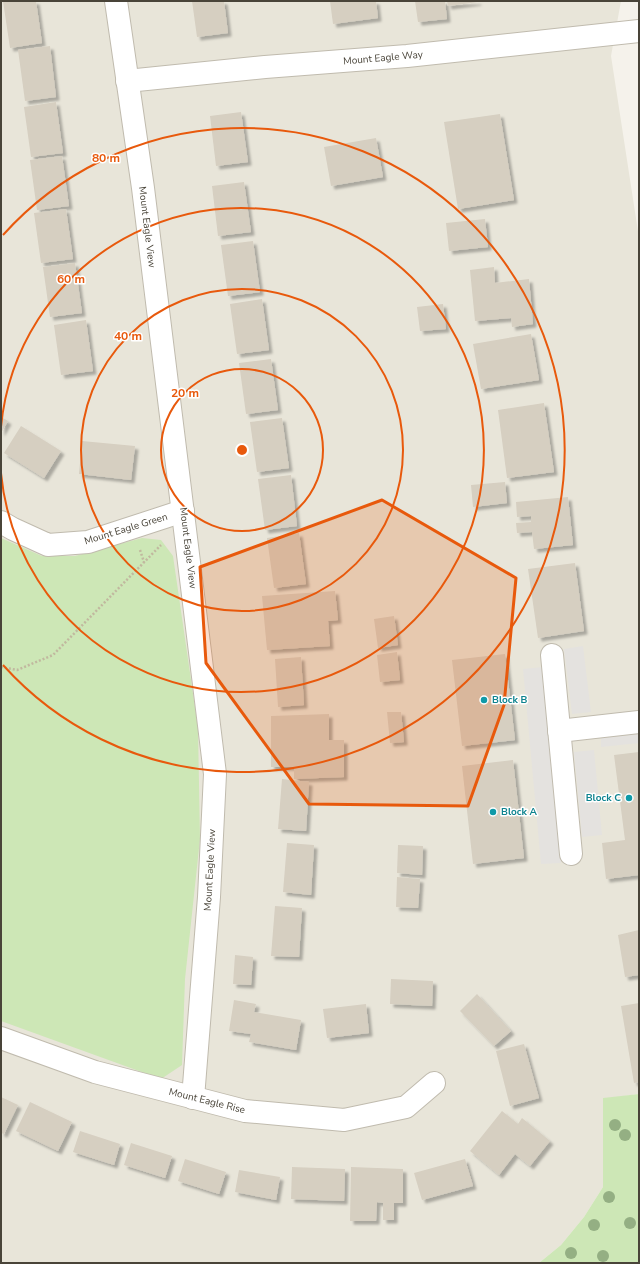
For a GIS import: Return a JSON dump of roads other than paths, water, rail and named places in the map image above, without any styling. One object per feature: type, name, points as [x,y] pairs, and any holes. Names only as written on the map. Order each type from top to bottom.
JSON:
[{"type":"street","name":"Mount Eagle View","points":[[116,1],[143,188],[215,774],[210,897],[193,1098]]},
{"type":"street","name":"Mount Eagle Way","points":[[127,80],[407,56],[639,31]]},
{"type":"street","name":"Mount Eagle Green","points":[[1,522],[48,545],[88,542],[183,511]]},
{"type":"street","points":[[552,654],[571,854]]},
{"type":"street","points":[[559,730],[639,722]]},
{"type":"street","name":"Mount Eagle Rise","points":[[1,1038],[94,1072],[245,1111],[344,1120],[406,1107],[434,1083]]},
{"type":"place","name":"Block B","points":[[484,700]]},
{"type":"place","name":"Block C","points":[[629,798]]},
{"type":"place","name":"Block A","points":[[493,812]]}]
